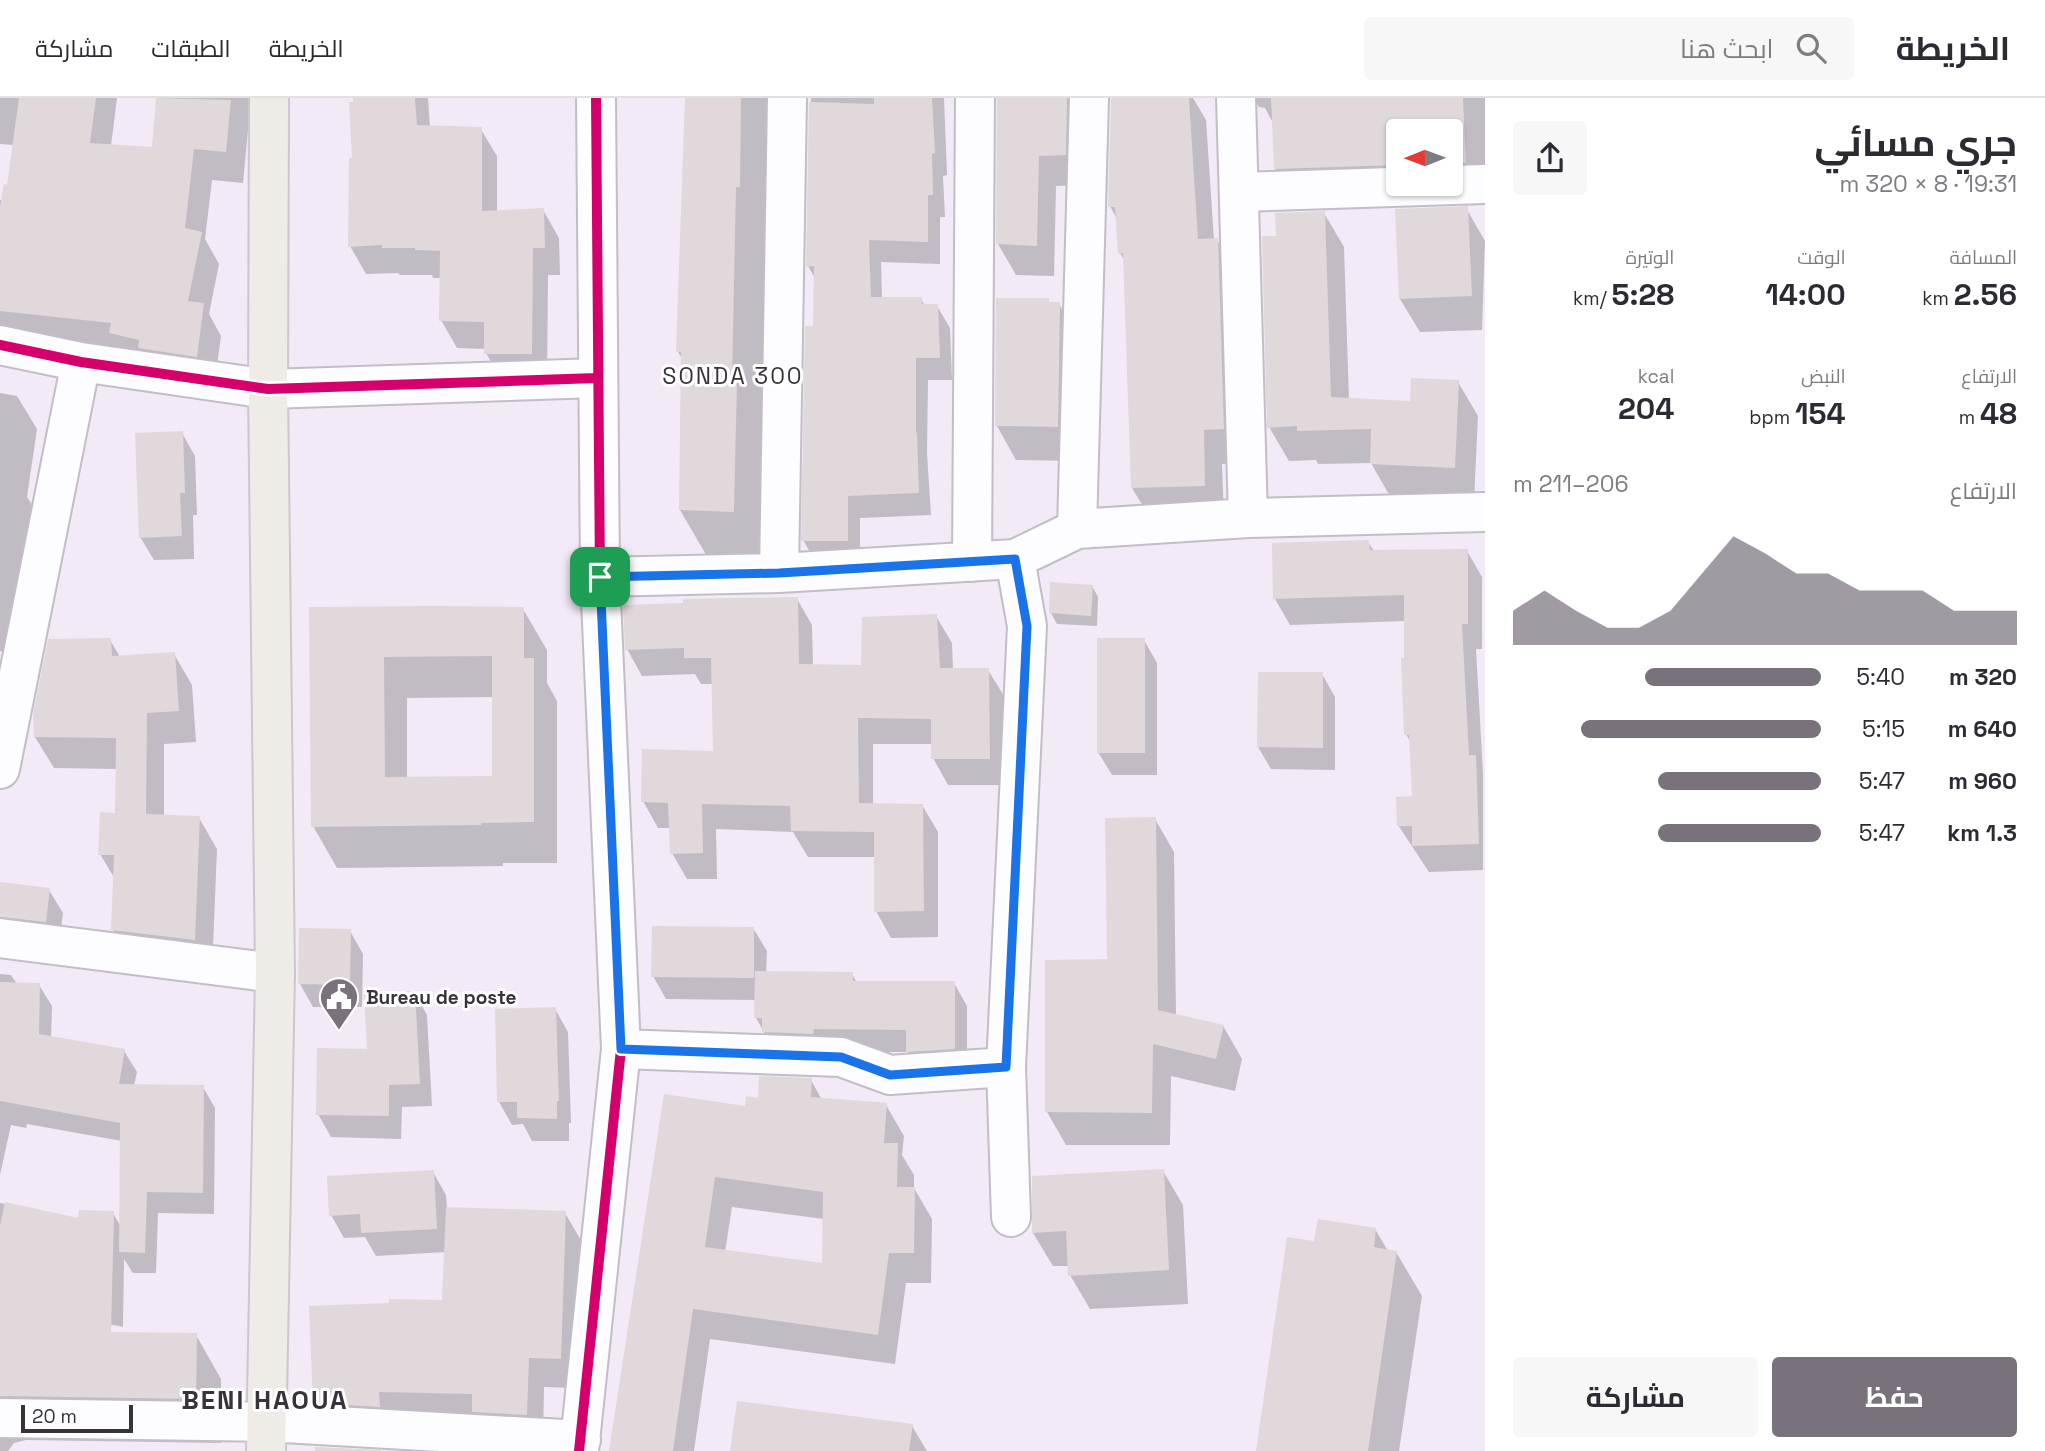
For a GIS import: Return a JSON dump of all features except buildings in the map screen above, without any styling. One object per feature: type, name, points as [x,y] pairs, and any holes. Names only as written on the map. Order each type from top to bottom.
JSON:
[{"type":"main road","points":[[266,1437],[275,973],[268,389],[268,98]]},
{"type":"street","points":[[0,1418],[266,1437],[580,1445],[621,1049],[600,577],[596,98]]},
{"type":"street","points":[[779,573],[787,98]]},
{"type":"street","points":[[972,562],[975,98]]},
{"type":"street","points":[[1077,529],[1089,98]]},
{"type":"street","points":[[1236,98],[1248,518]]},
{"type":"street","points":[[1239,192],[1485,184]]},
{"type":"street","points":[[0,345],[81,362],[268,389],[597,378]]},
{"type":"street","points":[[0,769],[81,362]]},
{"type":"street","points":[[600,577],[779,573],[1015,559],[1077,529],[1248,518],[1485,512]]},
{"type":"street","points":[[1012,1217],[1006,1067],[1027,626],[1015,559]]},
{"type":"street","points":[[0,938],[275,973]]},
{"type":"street","points":[[621,1049],[841,1057],[890,1075],[1006,1067]]},
{"type":"cycle path","points":[[579,1451],[621,1049],[600,577],[596,98]]},
{"type":"cycle path","points":[[0,345],[81,362],[268,389],[597,378]]},
{"type":"cycle path","points":[[621,1049],[841,1057],[890,1075],[1006,1067],[1027,626],[1015,559]]},
{"type":"place","name":"Bureau de poste","points":[[339,1031]]},
{"type":"district","name":"SONDA 300","points":[[733,376]]},
{"type":"district","name":"BENI HAOUA","points":[[265,1400]]},
{"type":"route","points":[[1015,559],[1027,626],[1006,1067],[890,1075],[841,1057],[621,1049],[600,577],[779,573],[1015,559]]}]
